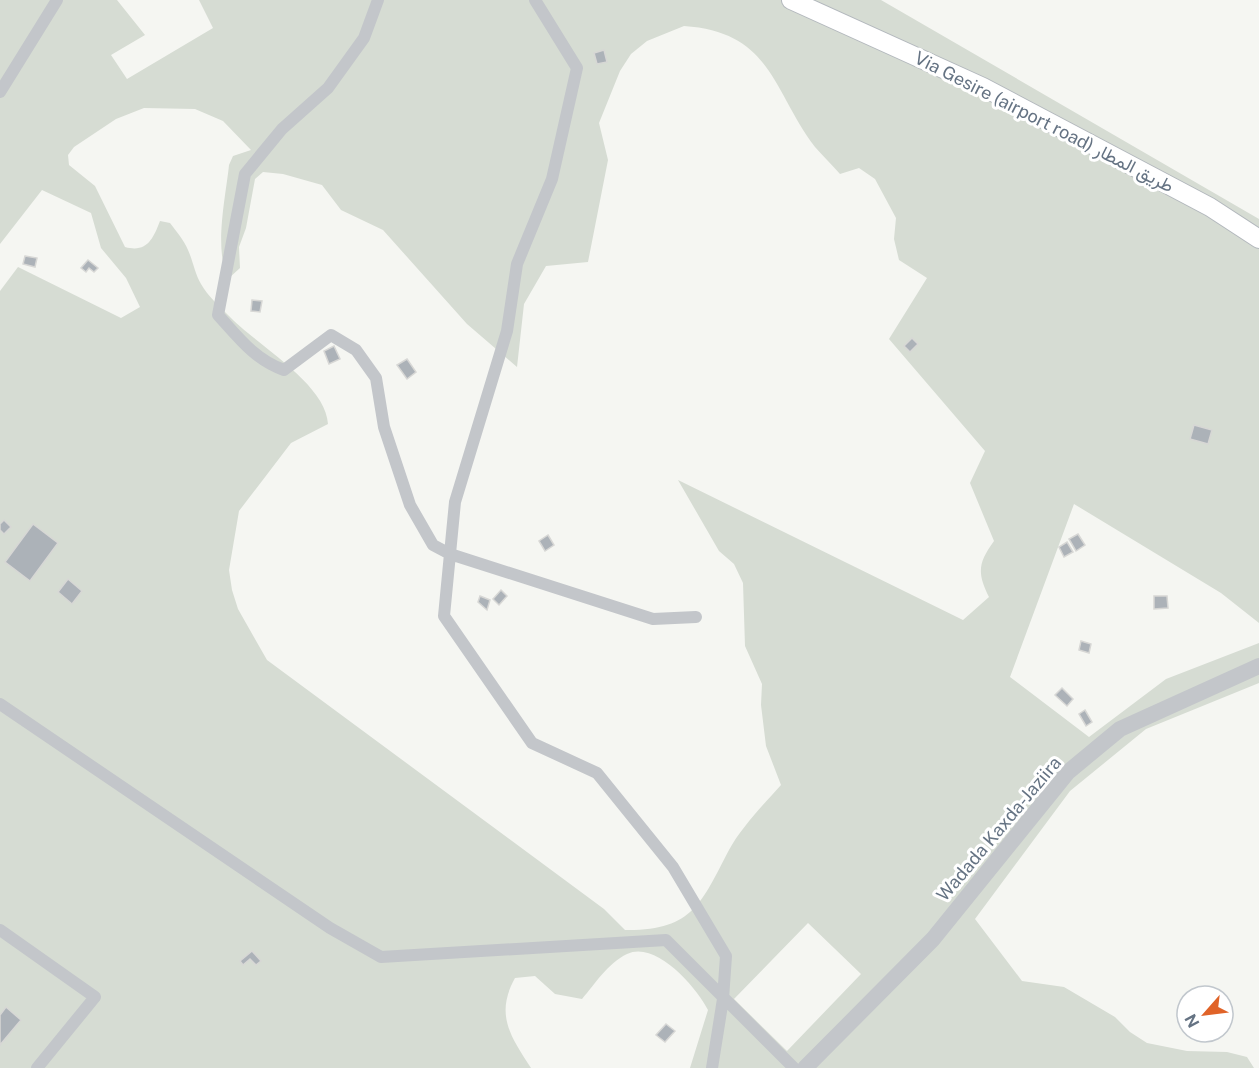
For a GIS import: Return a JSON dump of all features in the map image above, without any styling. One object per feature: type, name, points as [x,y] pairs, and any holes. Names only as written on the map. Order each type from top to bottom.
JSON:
[{"type":"main road","name":"Via Gesire (airport road) طريق المطار","points":[[791,0],[983,87],[1210,207],[1259,239]]},
{"type":"street","points":[[0,92],[57,0]]},
{"type":"street","points":[[378,0],[364,38],[328,88],[282,129],[245,174],[218,315],[246,346],[267,364],[284,370],[331,335],[356,350],[376,378],[384,427],[410,505],[433,545],[450,554],[653,619],[696,617]]},
{"type":"street","points":[[535,0],[577,68],[552,179],[517,264],[507,331],[455,502],[444,616],[532,743],[597,772],[673,867],[726,956],[723,999],[712,1068]]},
{"type":"street","name":"Wadada Kaxda-Jaziira","points":[[806,1068],[933,939],[1068,772],[1120,729],[1259,666]]},
{"type":"street","points":[[0,704],[330,928],[381,957],[666,940],[794,1068]]},
{"type":"street","points":[[0,930],[95,997],[38,1068]]},
{"type":"shaded area","points":[[0,0],[117,0],[145,35],[111,55],[127,79],[213,28],[199,0],[881,0],[1259,219],[1259,623],[1221,593],[1074,504],[1010,677],[1089,737],[1166,679],[1259,643],[1259,683],[1146,729],[1070,791],[975,919],[1022,981],[1064,987],[1115,1017],[1130,1032],[1147,1043],[1187,1051],[1227,1052],[1247,1057],[1254,1068],[690,1068],[708,1010],[695,990],[674,969],[650,954],[638,951],[627,954],[614,963],[582,999],[555,994],[535,976],[515,978],[506,1003],[506,1014],[511,1035],[531,1068],[0,1068],[0,291],[18,267],[121,318],[140,307],[126,278],[101,248],[91,213],[42,190],[0,244]],"holes":[[[684,26],[713,31],[736,39],[753,52],[778,85],[815,147],[840,174],[859,168],[875,179],[896,218],[894,239],[899,260],[927,278],[889,339],[985,451],[970,483],[994,541],[981,568],[982,581],[989,597],[963,620],[678,480],[719,551],[734,564],[743,583],[745,646],[762,684],[761,705],[766,746],[781,785],[740,833],[702,899],[692,910],[666,925],[625,930],[604,909],[267,660],[238,609],[232,590],[229,570],[239,511],[291,443],[328,424],[324,409],[303,379],[240,326],[210,296],[199,280],[186,246],[170,223],[160,221],[152,239],[144,246],[125,247],[95,186],[69,165],[68,155],[74,147],[116,119],[144,108],[195,109],[223,121],[251,150],[233,156],[229,165],[221,239],[224,267],[229,278],[240,268],[239,247],[246,228],[255,179],[263,172],[283,174],[322,185],[341,210],[383,230],[467,324],[517,367],[524,304],[546,266],[588,262],[608,160],[599,123],[620,71],[631,54],[647,41]],[[808,923],[861,974],[787,1051],[734,999]]]},
{"type":"building","points":[[604,50],[607,62],[597,64],[594,53]]},
{"type":"building","points":[[25,256],[37,258],[35,267],[23,264]]},
{"type":"building","points":[[88,260],[98,268],[94,272],[89,268],[86,272],[81,268]]},
{"type":"building","points":[[252,300],[262,301],[260,312],[251,311]]},
{"type":"building","points":[[912,338],[918,344],[910,352],[904,346]]},
{"type":"building","points":[[334,346],[340,359],[329,364],[324,351]]},
{"type":"building","points":[[407,359],[416,372],[407,379],[397,365]]},
{"type":"building","points":[[1194,425],[1212,430],[1208,444],[1190,439]]},
{"type":"building","points":[[4,520],[11,527],[4,534],[0,530],[0,524]]},
{"type":"building","points":[[33,524],[58,543],[30,581],[5,562]]},
{"type":"building","points":[[1078,534],[1085,545],[1076,551],[1069,539]]},
{"type":"building","points":[[548,535],[554,545],[545,551],[539,541]]},
{"type":"building","points":[[1067,542],[1073,552],[1064,557],[1059,547]]},
{"type":"building","points":[[68,579],[82,591],[72,604],[58,592]]},
{"type":"building","points":[[501,590],[507,596],[499,605],[493,599]]},
{"type":"building","points":[[480,596],[490,600],[487,610],[478,602]]},
{"type":"building","points":[[1154,596],[1167,596],[1168,608],[1154,609]]},
{"type":"building","points":[[1081,641],[1091,644],[1089,653],[1079,650]]},
{"type":"building","points":[[1062,688],[1073,699],[1067,706],[1055,695]]},
{"type":"building","points":[[1085,710],[1092,722],[1086,726],[1079,714]]},
{"type":"building","points":[[252,951],[261,961],[256,965],[250,959],[243,965],[240,961]]},
{"type":"building","points":[[6,1007],[21,1020],[0,1045],[0,1015]]},
{"type":"building","points":[[666,1024],[675,1031],[665,1042],[656,1035]]}]
